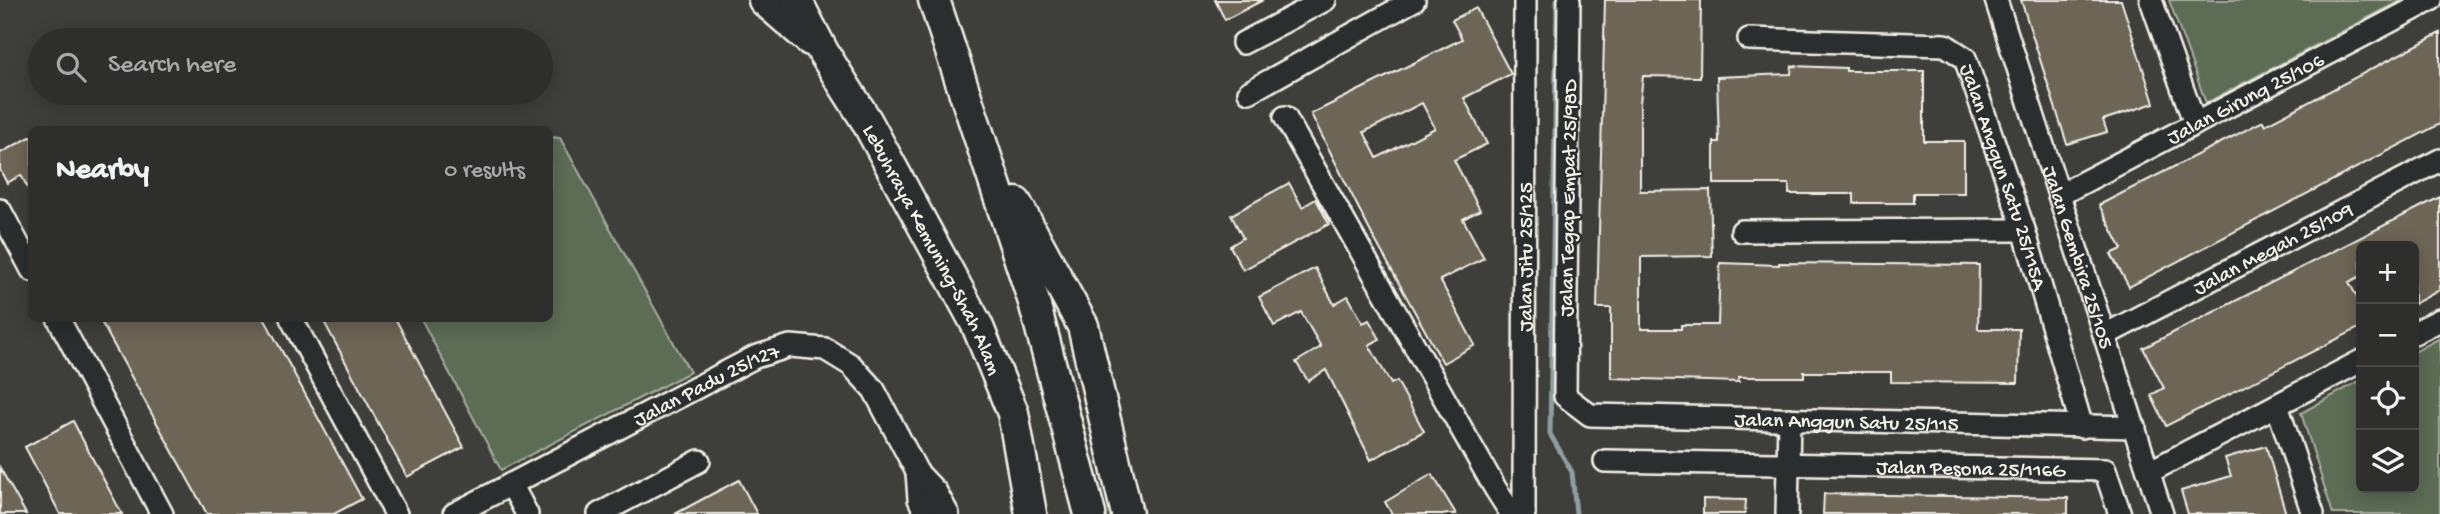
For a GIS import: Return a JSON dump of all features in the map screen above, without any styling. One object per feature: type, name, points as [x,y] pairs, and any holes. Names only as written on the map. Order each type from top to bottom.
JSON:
[{"type":"highway","points":[[764,0],[823,52]]},
{"type":"highway","name":"Lebuhraya Kemuning-Shah Alam","points":[[796,0],[823,52],[866,120],[977,325],[1013,413],[1031,514]]},
{"type":"highway","points":[[937,4],[1034,302],[1090,514]]},
{"type":"highway","points":[[981,138],[1083,326],[1127,514]]},
{"type":"street","points":[[1243,43],[1325,0]]},
{"type":"street","points":[[1249,92],[1414,0]]},
{"type":"street","name":"Jalan Jitu 25/125","points":[[1524,513],[1525,0]]},
{"type":"street","name":"Jalan Tegap Empat 25/98D","points":[[1565,396],[1569,0]]},
{"type":"street","name":"Jalan Gembira 25/105","points":[[1996,0],[2162,514]]},
{"type":"street","points":[[2151,0],[2195,124]]},
{"type":"street","name":"Jalan Girung 25/106","points":[[2059,195],[2431,0]]},
{"type":"street","name":"Jalan Anggun Satu 25/115A","points":[[1749,39],[1945,45],[1965,58],[2024,230],[2082,427]]},
{"type":"street","points":[[1285,117],[1494,488],[1509,510],[1524,513]]},
{"type":"street","name":"Jalan Megah 25/109","points":[[2105,335],[2440,160]]},
{"type":"street","points":[[0,211],[28,263]]},
{"type":"street","points":[[1742,231],[2024,230]]},
{"type":"street","points":[[2419,330],[2440,320]]},
{"type":"street","points":[[60,322],[162,514]]},
{"type":"street","points":[[293,322],[396,514]]},
{"type":"street","name":"Jalan Padu 25/127","points":[[454,514],[755,357],[790,346],[825,349],[850,365],[874,390],[917,472],[936,492],[948,514]]},
{"type":"street","points":[[2149,472],[2356,364]]},
{"type":"street","name":"Jalan Anggun Satu 25/115","points":[[1565,396],[1590,415],[2135,427]]},
{"type":"street","points":[[2277,405],[2313,514]]},
{"type":"street","points":[[1787,514],[1789,419]]},
{"type":"street","points":[[599,514],[699,461]]},
{"type":"street","points":[[1605,461],[1788,465]]},
{"type":"street","name":"Jalan Pesona 25/116G","points":[[1788,465],[2105,470],[2120,514]]},
{"type":"street","name":"Jalan Padu 25/127","points":[[917,472],[919,499],[926,514]]},
{"type":"street","points":[[511,484],[527,514]]},
{"type":"green space","points":[[2169,0],[2402,0],[2206,103]]},
{"type":"green space","points":[[553,137],[560,138],[690,372],[501,470],[423,322],[553,322]]},
{"type":"green space","points":[[2440,338],[2440,514],[2333,514],[2301,413],[2356,383],[2356,493],[2419,493],[2419,349]]},
{"type":"building","points":[[1215,0],[1263,0],[1225,20]]},
{"type":"building","points":[[1605,0],[1701,0],[1700,77],[1643,76],[1640,103],[1640,191],[1710,190],[1712,256],[1641,257],[1641,329],[1718,325],[1720,263],[1979,265],[1978,329],[2019,329],[2018,383],[1891,382],[1891,372],[1804,372],[1804,377],[1739,377],[1739,382],[1611,378],[1611,308],[1597,308]]},
{"type":"building","points":[[2021,0],[2121,0],[2154,103],[2103,120],[2107,132],[2067,144]]},
{"type":"building","points":[[1476,8],[1511,74],[1464,98],[1487,144],[1454,160],[1480,210],[1463,219],[1484,258],[1440,280],[1475,345],[1443,363],[1369,229],[1311,114],[1462,39],[1452,20]],"holes":[[[1422,103],[1435,128],[1377,158],[1364,132]]]},
{"type":"building","points":[[2440,33],[2440,124],[2129,287],[2111,254],[2122,249],[2099,205],[2263,121],[2265,125]]},
{"type":"building","points":[[1792,66],[1846,68],[1846,71],[1924,71],[1924,141],[1964,141],[1964,193],[1913,193],[1913,203],[1854,203],[1854,194],[1789,194],[1789,184],[1714,184],[1714,142],[1719,142],[1717,77],[1791,74]]},
{"type":"building","points":[[28,138],[28,188],[21,175],[7,183],[0,170],[0,153]]},
{"type":"building","points":[[1289,183],[1302,207],[1316,199],[1329,224],[1243,270],[1230,246],[1243,238],[1231,215]]},
{"type":"building","points":[[2440,197],[2440,290],[2419,301],[2419,241],[2356,241],[2356,278],[2349,282],[2356,295],[2356,330],[2166,426],[2151,395],[2164,388],[2143,348]]},
{"type":"building","points":[[1315,268],[1334,304],[1348,296],[1363,323],[1369,320],[1380,339],[1369,345],[1391,384],[1397,381],[1424,431],[1371,460],[1326,370],[1308,381],[1296,362],[1321,347],[1301,312],[1274,326],[1259,297]]},
{"type":"building","points":[[101,322],[266,322],[362,499],[334,514],[207,514]]},
{"type":"building","points":[[324,322],[397,322],[464,447],[407,477]]},
{"type":"building","points":[[73,421],[122,514],[60,514],[25,447]]},
{"type":"building","points":[[2266,446],[2286,514],[2188,514],[2181,491],[2231,476],[2225,458]]},
{"type":"building","points":[[0,468],[26,514],[0,514]]},
{"type":"building","points":[[1432,474],[1456,514],[1392,514],[1385,502]]},
{"type":"building","points":[[739,480],[757,514],[675,514],[714,493]]},
{"type":"building","points":[[1824,494],[2068,498],[2068,514],[1823,514]]},
{"type":"building","points":[[1703,499],[1746,500],[1745,514],[1703,514]]},
{"type":"waterway","points":[[1557,0],[1550,434],[1572,472],[1576,514]]}]
